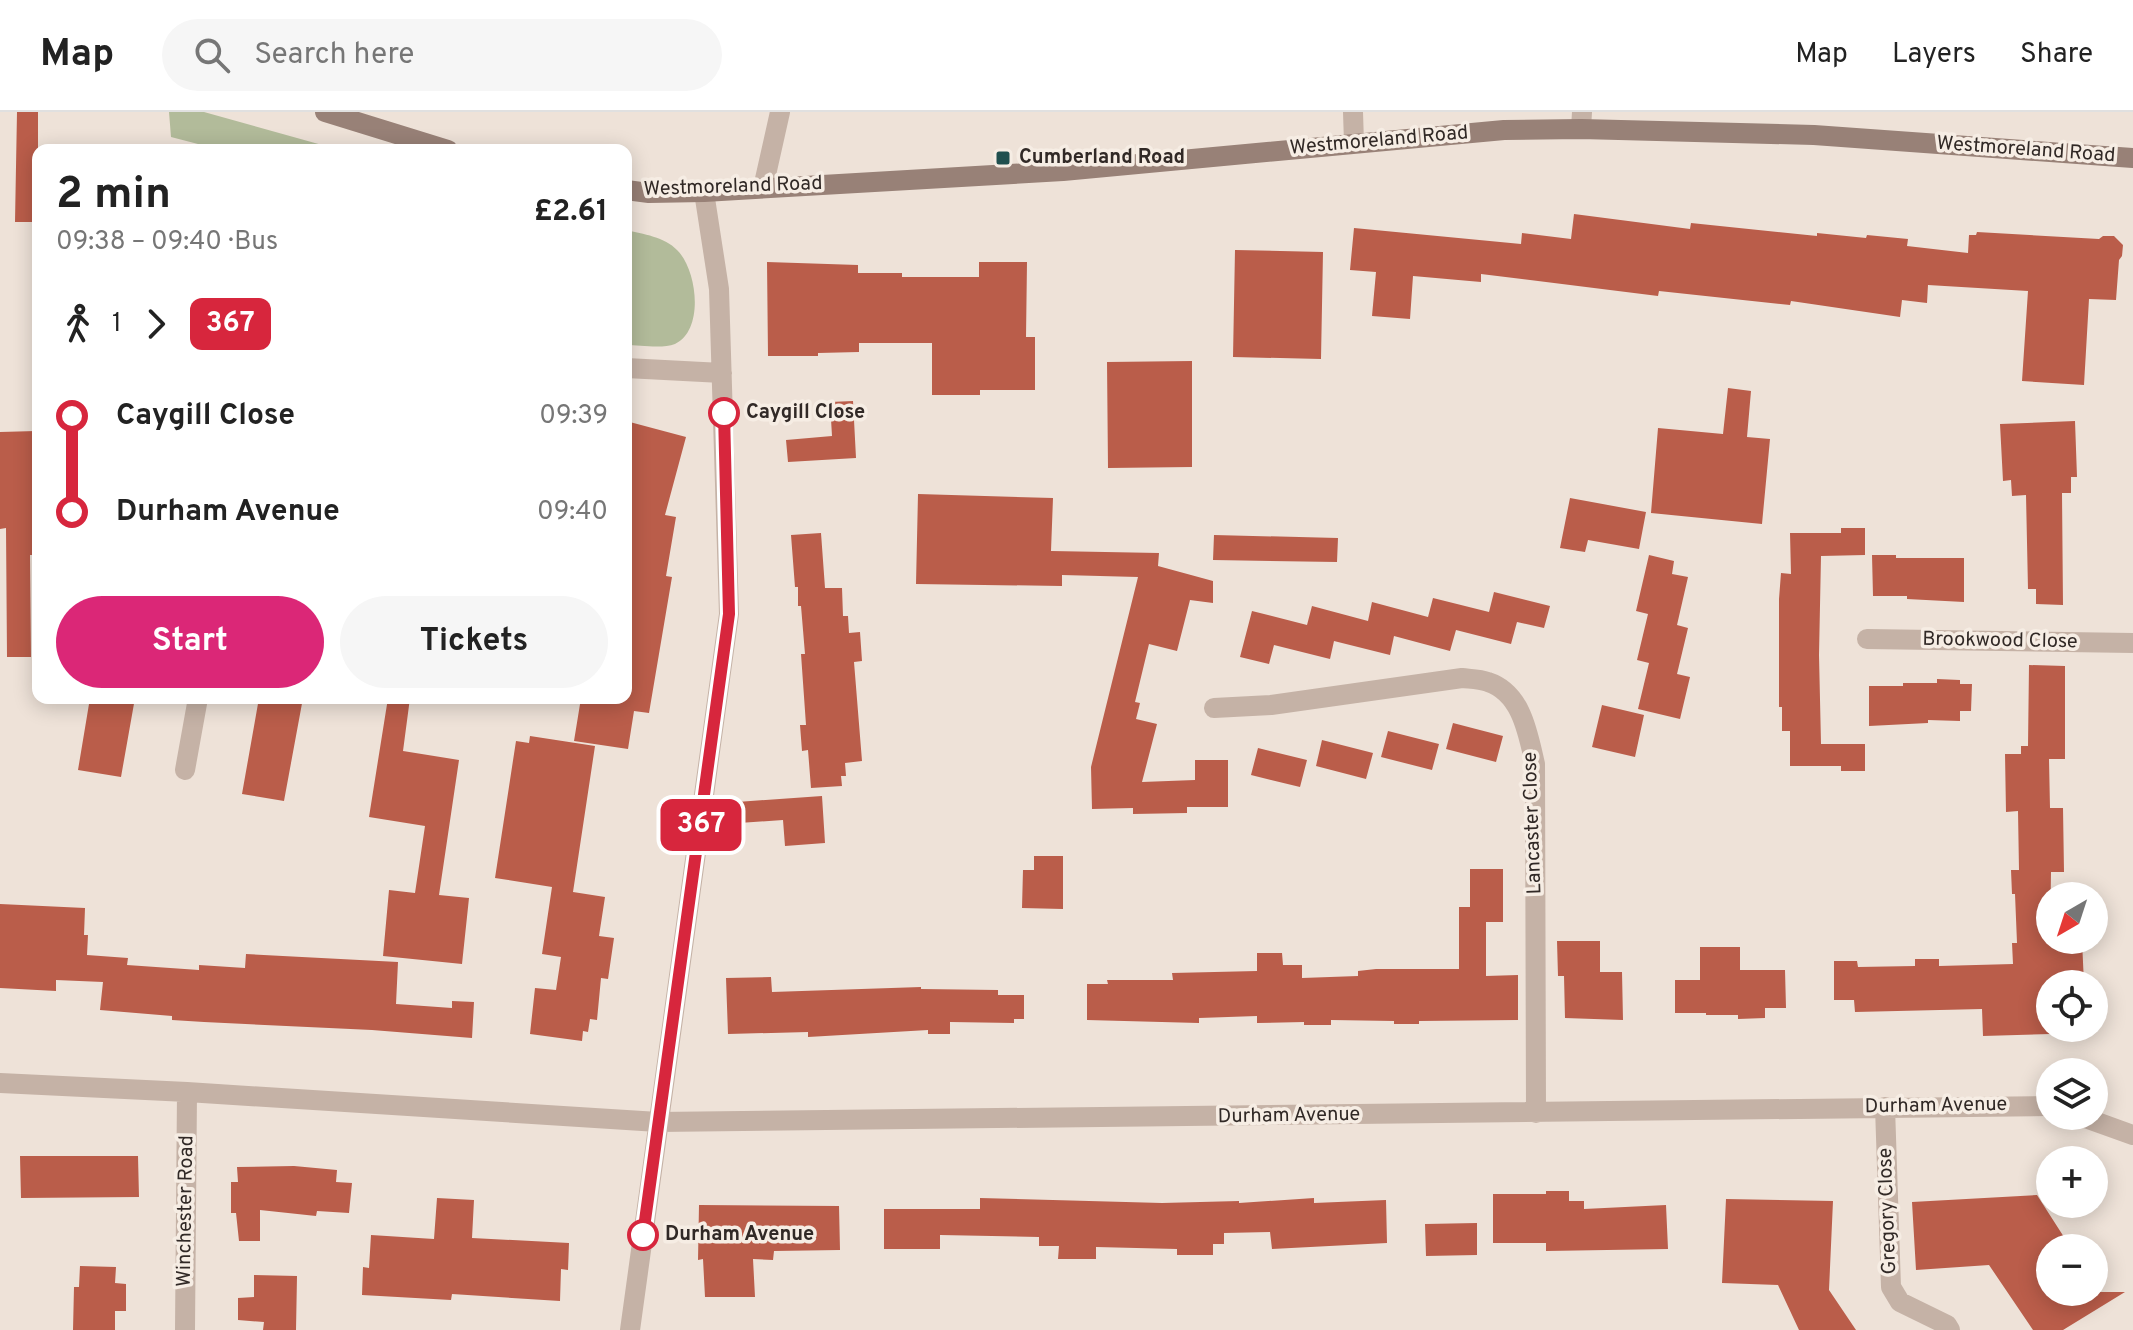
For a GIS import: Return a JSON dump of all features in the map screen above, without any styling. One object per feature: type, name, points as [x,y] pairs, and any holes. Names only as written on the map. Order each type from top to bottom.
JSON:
[{"type":"main road","points":[[325,112],[429,144]]},
{"type":"main road","name":"Westmoreland Road","points":[[632,191],[704,192],[1063,171],[1504,130],[1581,120],[2133,158]]},
{"type":"street","points":[[763,188],[780,112]]},
{"type":"street","points":[[1353,112],[1354,143]]},
{"type":"street","points":[[630,1330],[729,614],[719,289],[704,192]]},
{"type":"street","points":[[632,368],[722,373]]},
{"type":"street","name":"Brookwood Close","points":[[1867,639],[2133,643]]},
{"type":"street","name":"Lancaster Close","points":[[1214,708],[1271,705],[1462,678],[1490,682],[1512,698],[1522,715],[1535,764],[1536,1113]]},
{"type":"street","points":[[185,770],[197,704]]},
{"type":"street","name":"Durham Avenue","points":[[0,1083],[658,1122],[2036,1104]]},
{"type":"street","name":"Winchester Road","points":[[185,1330],[187,1092]]},
{"type":"street","name":"Gregory Close","points":[[1885,1107],[1891,1287],[1900,1302],[1947,1325],[1950,1330]]},
{"type":"street","points":[[2108,1126],[2133,1135]]},
{"type":"green space","points":[[169,112],[204,112],[319,144],[198,144],[171,137]]},
{"type":"green space","points":[[632,232],[666,242],[677,250],[684,259],[693,284],[694,313],[685,337],[675,344],[657,347],[632,345]]},
{"type":"building","points":[[17,112],[38,112],[38,144],[32,144],[32,222],[15,222]]},
{"type":"building","points":[[1574,214],[1690,229],[1691,223],[1817,236],[1817,233],[1908,239],[1907,246],[1968,253],[1969,235],[1976,235],[1977,232],[2099,239],[2114,236],[2123,245],[2116,300],[2089,299],[2084,385],[2022,381],[2028,291],[1928,285],[1927,303],[1902,300],[1900,317],[1791,301],[1790,305],[1659,291],[1658,296],[1481,274],[1481,282],[1413,276],[1410,319],[1372,316],[1376,272],[1350,270],[1354,228],[1521,244],[1522,233],[1571,239]]},
{"type":"building","points":[[1235,250],[1323,252],[1321,359],[1233,357]]},
{"type":"building","points":[[767,262],[858,265],[858,273],[902,273],[902,277],[979,277],[979,262],[1027,262],[1026,337],[1035,337],[1035,390],[980,390],[980,395],[932,395],[932,343],[859,343],[859,352],[768,356]]},
{"type":"building","points":[[1192,361],[1192,467],[1108,468],[1107,362]]},
{"type":"building","points":[[1728,388],[1751,391],[1747,437],[1770,439],[1762,524],[1651,513],[1658,428],[1723,434]]},
{"type":"building","points":[[853,401],[856,458],[788,462],[786,440],[832,436],[830,402]]},
{"type":"building","points":[[2075,421],[2077,477],[2071,477],[2071,493],[2062,493],[2063,605],[2036,604],[2036,589],[2028,589],[2026,495],[2012,496],[2011,480],[2003,481],[2000,424]]},
{"type":"building","points":[[632,423],[686,437],[665,515],[676,517],[666,576],[672,577],[649,713],[634,711],[628,749],[574,741],[580,704],[632,704]]},
{"type":"building","points":[[32,431],[31,657],[7,657],[6,528],[0,529],[0,432]]},
{"type":"building","points":[[918,494],[1053,498],[1051,551],[1159,553],[1158,566],[1213,581],[1213,603],[1190,600],[1177,651],[1149,644],[1135,702],[1140,703],[1136,719],[1157,724],[1142,782],[1195,780],[1195,760],[1228,760],[1228,807],[1187,807],[1187,813],[1133,814],[1133,808],[1092,809],[1091,767],[1138,577],[1062,575],[1062,586],[916,584]]},
{"type":"building","points":[[1570,498],[1646,512],[1639,549],[1588,540],[1585,552],[1560,548]]},
{"type":"building","points":[[1841,528],[1865,528],[1865,555],[1821,556],[1821,744],[1865,744],[1865,771],[1841,771],[1841,766],[1790,766],[1790,731],[1782,731],[1782,707],[1779,707],[1779,599],[1781,573],[1791,574],[1790,533],[1841,533]]},
{"type":"building","points":[[821,533],[825,588],[842,588],[843,616],[848,616],[849,633],[860,632],[862,661],[854,662],[862,761],[845,763],[846,776],[841,776],[842,786],[811,788],[808,750],[802,751],[800,725],[806,725],[801,654],[805,654],[791,535]]},
{"type":"building","points":[[1214,535],[1338,538],[1337,562],[1213,560]]},
{"type":"building","points":[[1649,555],[1674,561],[1672,574],[1688,577],[1677,625],[1688,628],[1677,674],[1690,677],[1680,719],[1638,709],[1649,663],[1637,660],[1648,614],[1636,611]]},
{"type":"building","points":[[1872,555],[1964,558],[1964,602],[1873,596]]},
{"type":"building","points":[[1494,592],[1550,606],[1544,628],[1517,622],[1511,644],[1456,630],[1450,651],[1394,636],[1390,655],[1334,641],[1330,659],[1274,645],[1269,664],[1240,657],[1252,611],[1307,625],[1312,606],[1368,621],[1372,602],[1428,617],[1433,598],[1489,612]]},
{"type":"building","points":[[2029,665],[2065,666],[2065,759],[2049,759],[2050,808],[2063,808],[2064,872],[2051,872],[2051,882],[2036,882],[2036,954],[2083,954],[2083,970],[2036,970],[2036,1034],[1983,1036],[1982,1009],[1855,1012],[1854,1000],[1834,1000],[1834,961],[1857,961],[1858,967],[1915,966],[1915,959],[1939,959],[1939,966],[2013,964],[2012,943],[2017,943],[2011,870],[2019,870],[2018,811],[2006,812],[2005,754],[2021,754],[2021,746],[2028,746]]},
{"type":"building","points":[[1937,679],[1972,684],[1971,711],[1960,711],[1960,721],[1928,720],[1928,723],[1869,726],[1869,686],[1937,683]]},
{"type":"building","points":[[89,704],[134,704],[121,777],[78,770]]},
{"type":"building","points":[[258,704],[302,704],[284,801],[242,794]]},
{"type":"building","points":[[387,704],[409,704],[403,751],[459,760],[439,895],[469,898],[462,964],[383,956],[389,890],[415,893],[425,826],[369,817]]},
{"type":"building","points":[[1602,705],[1644,715],[1635,757],[1592,747]]},
{"type":"building","points":[[1453,723],[1503,736],[1496,762],[1446,749]]},
{"type":"building","points":[[1388,731],[1439,744],[1432,770],[1381,757]]},
{"type":"building","points":[[530,736],[595,746],[573,892],[605,897],[599,936],[614,938],[608,979],[601,978],[597,1020],[590,1019],[588,1032],[583,1031],[582,1041],[530,1034],[535,988],[556,990],[561,957],[542,954],[552,887],[495,878],[516,741],[529,743]]},
{"type":"building","points":[[1322,740],[1373,753],[1366,779],[1316,766]]},
{"type":"building","points":[[1258,748],[1307,760],[1300,787],[1251,775]]},
{"type":"building","points":[[822,796],[825,843],[785,846],[783,820],[739,823],[737,802]]},
{"type":"building","points":[[1034,856],[1063,856],[1063,909],[1022,908],[1023,870],[1034,870]]},
{"type":"building","points":[[1470,869],[1503,869],[1503,922],[1486,922],[1486,976],[1518,975],[1518,1020],[1394,1024],[1394,1021],[1331,1020],[1331,1025],[1304,1025],[1304,1022],[1257,1023],[1257,1016],[1199,1018],[1199,1023],[1087,1020],[1087,984],[1108,984],[1107,980],[1173,980],[1172,973],[1257,971],[1257,953],[1282,953],[1283,965],[1302,965],[1302,978],[1358,976],[1358,971],[1376,969],[1459,969],[1459,907],[1470,907]]},
{"type":"building","points":[[0,904],[85,908],[87,955],[128,958],[127,965],[199,970],[199,965],[245,968],[246,954],[398,962],[396,1004],[452,1008],[452,1001],[474,1002],[472,1038],[172,1020],[172,1016],[100,1010],[103,982],[56,980],[56,991],[0,988]]},
{"type":"building","points":[[1557,941],[1600,941],[1600,972],[1622,972],[1623,1020],[1565,1018],[1564,976],[1558,976]]},
{"type":"building","points":[[1700,947],[1740,947],[1740,970],[1785,970],[1786,1008],[1765,1008],[1765,1018],[1738,1019],[1738,1015],[1675,1013],[1675,980],[1700,980]]},
{"type":"building","points":[[771,977],[772,992],[921,987],[998,990],[998,995],[1024,995],[1024,1019],[1014,1019],[1014,1023],[950,1022],[950,1034],[928,1034],[928,1030],[808,1037],[808,1032],[728,1034],[726,978]]},
{"type":"building","points":[[20,1156],[138,1156],[139,1197],[21,1198]]},
{"type":"building","points":[[294,1166],[337,1170],[336,1182],[352,1183],[349,1213],[317,1211],[316,1216],[260,1210],[260,1241],[239,1241],[236,1213],[231,1213],[231,1182],[238,1182],[237,1167]]},
{"type":"building","points":[[1546,1191],[1569,1191],[1569,1201],[1584,1201],[1584,1209],[1666,1205],[1668,1249],[1546,1251],[1546,1243],[1493,1243],[1493,1194],[1546,1194]]},
{"type":"building","points":[[2036,1195],[2036,1218],[2052,1218],[2062,1234],[2036,1234],[2036,1306],[2102,1306],[2063,1330],[2033,1330],[1989,1265],[1916,1270],[1912,1202]]},
{"type":"building","points":[[437,1198],[474,1200],[472,1238],[569,1243],[568,1270],[561,1269],[560,1301],[452,1294],[451,1300],[362,1295],[363,1267],[369,1268],[371,1235],[434,1239]]},
{"type":"building","points":[[980,1198],[1162,1203],[1239,1203],[1314,1198],[1314,1203],[1386,1200],[1387,1243],[1272,1249],[1270,1232],[1224,1233],[1224,1244],[1213,1244],[1213,1255],[1177,1255],[1177,1249],[1096,1247],[1096,1259],[1058,1259],[1059,1246],[1039,1246],[1039,1237],[940,1235],[940,1249],[884,1249],[884,1209],[980,1209]]},
{"type":"building","points":[[1726,1199],[1833,1201],[1829,1290],[1856,1330],[1799,1330],[1778,1285],[1722,1283]]},
{"type":"building","points":[[699,1205],[839,1206],[840,1250],[774,1251],[773,1260],[753,1259],[755,1297],[705,1297],[703,1259],[698,1260]]},
{"type":"building","points":[[1477,1223],[1477,1255],[1426,1256],[1425,1224]]},
{"type":"building","points":[[80,1266],[116,1267],[115,1283],[126,1284],[126,1311],[115,1311],[115,1330],[73,1330],[74,1287],[79,1287]]},
{"type":"building","points":[[254,1275],[297,1276],[296,1330],[263,1330],[264,1322],[238,1320],[238,1298],[254,1297]]},
{"type":"building","points":[[2108,1292],[2125,1292],[2108,1302]]},
{"type":"bus line","name":"367","points":[[643,1235],[729,614],[724,413]]},
{"type":"place","name":"Cumberland Road","points":[[1003,158]]},
{"type":"place","name":"Caygill Close","points":[[724,413]]},
{"type":"place","name":"Durham Avenue","points":[[643,1235]]}]
